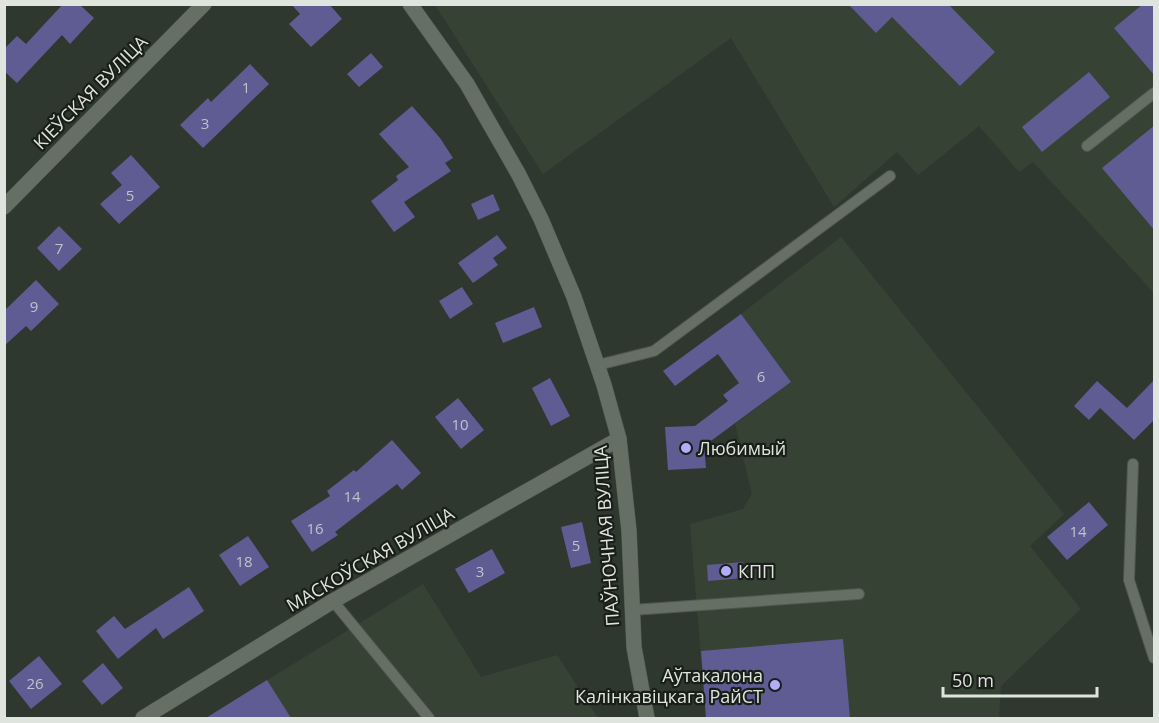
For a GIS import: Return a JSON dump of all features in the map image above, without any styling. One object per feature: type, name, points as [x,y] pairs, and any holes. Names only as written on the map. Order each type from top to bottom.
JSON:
[{"type":"street","name":"КІЕЎСКАЯ ВУЛІЦА","points":[[4,207],[204,4]]},
{"type":"street","name":"ПАЎНОЧНАЯ ВУЛІЦА","points":[[410,4],[467,84],[519,175],[541,219],[574,297],[597,365],[619,439],[629,531],[634,647],[647,718]]},
{"type":"street","name":"МАСКОЎСКАЯ ВУЛІЦА","points":[[143,718],[333,601],[619,439]]},
{"type":"lane","points":[[1087,146],[1155,93]]},
{"type":"lane","points":[[597,365],[654,351],[890,176]]},
{"type":"lane","points":[[1133,464],[1129,580],[1155,658]]},
{"type":"lane","points":[[632,610],[859,594]]},
{"type":"lane","points":[[333,601],[429,718]]},
{"type":"shaded area","points":[[435,5],[1154,5],[1154,293],[1033,162],[1019,172],[979,126],[918,175],[897,152],[834,207],[731,38],[543,174]]},
{"type":"shaded area","name":"Аўтакалона Калінкавіцкага РайСТ","points":[[841,237],[1064,514],[1030,546],[1081,609],[1001,686],[999,718],[706,718],[690,524],[743,509],[752,494],[735,424],[791,382],[741,314]]},
{"type":"shaded area","points":[[423,584],[481,677],[557,655],[598,718],[206,718]]},
{"type":"building","points":[[63,4],[79,4],[94,18],[70,44],[62,35],[17,83],[4,71],[4,49],[17,36],[26,44]]},
{"type":"building","points":[[291,4],[329,4],[342,19],[311,47],[289,24],[300,14]]},
{"type":"building","points":[[848,4],[948,4],[995,52],[960,86],[892,17],[876,33]]},
{"type":"building","points":[[1143,4],[1155,4],[1155,76],[1114,28]]},
{"type":"building","points":[[371,53],[383,67],[359,87],[347,74]]},
{"type":"building","points":[[250,64],[269,84],[203,148],[180,125],[208,98],[211,102]]},
{"type":"building","points":[[1089,72],[1110,97],[1042,152],[1022,127]]},
{"type":"building","points":[[412,106],[440,138],[453,158],[445,163],[451,171],[404,202],[415,217],[394,232],[371,201],[398,180],[396,176],[409,167],[379,134]]},
{"type":"building","points":[[1155,125],[1155,231],[1102,168]]},
{"type":"building","points":[[131,155],[160,187],[119,224],[100,204],[122,185],[111,173]]},
{"type":"building","points":[[493,194],[500,210],[478,220],[471,204]]},
{"type":"building","points":[[59,226],[82,249],[59,271],[37,248]]},
{"type":"building","points":[[497,235],[507,248],[493,258],[498,265],[473,283],[458,263]]},
{"type":"building","points":[[36,280],[59,304],[31,331],[26,326],[4,346],[4,311]]},
{"type":"building","points":[[462,287],[473,304],[450,319],[439,301]]},
{"type":"building","points":[[534,307],[542,327],[503,343],[495,323]]},
{"type":"building","points":[[741,314],[791,382],[704,446],[706,468],[668,470],[665,427],[695,426],[728,401],[723,395],[739,383],[718,354],[675,386],[663,371]]},
{"type":"building","points":[[550,378],[570,416],[551,426],[532,388]]},
{"type":"building","points":[[1155,379],[1155,419],[1134,440],[1100,408],[1089,420],[1074,406],[1097,381],[1127,408]]},
{"type":"building","points":[[458,398],[484,430],[461,449],[435,417]]},
{"type":"building","points":[[392,440],[421,473],[402,490],[397,484],[335,532],[338,535],[312,552],[291,521],[330,496],[327,491],[354,470],[356,472]]},
{"type":"building","points":[[1089,502],[1108,525],[1067,560],[1047,537]]},
{"type":"building","points":[[582,522],[591,563],[571,568],[561,527]]},
{"type":"building","points":[[248,536],[269,567],[240,586],[219,555]]},
{"type":"building","points":[[492,549],[505,573],[469,593],[455,569]]},
{"type":"building","name":"КПП","points":[[743,562],[744,578],[708,581],[707,565]]},
{"type":"building","points":[[189,587],[204,611],[163,639],[156,628],[118,659],[96,631],[114,616],[125,629]]},
{"type":"building","name":"Аўтакалона Калінкавіцкага РайСТ","points":[[843,639],[850,718],[706,718],[701,651]]},
{"type":"building","points":[[39,656],[62,684],[31,709],[9,681]]},
{"type":"building","points":[[103,663],[123,688],[102,705],[82,681]]},
{"type":"building","points":[[267,680],[291,718],[206,718]]},
{"type":"place","name":"Любимый","points":[[686,448]]},
{"type":"place","name":"КПП","points":[[726,571]]},
{"type":"place","name":"Аўтакалона Калінкавіцкага РайСТ","points":[[775,685]]}]
